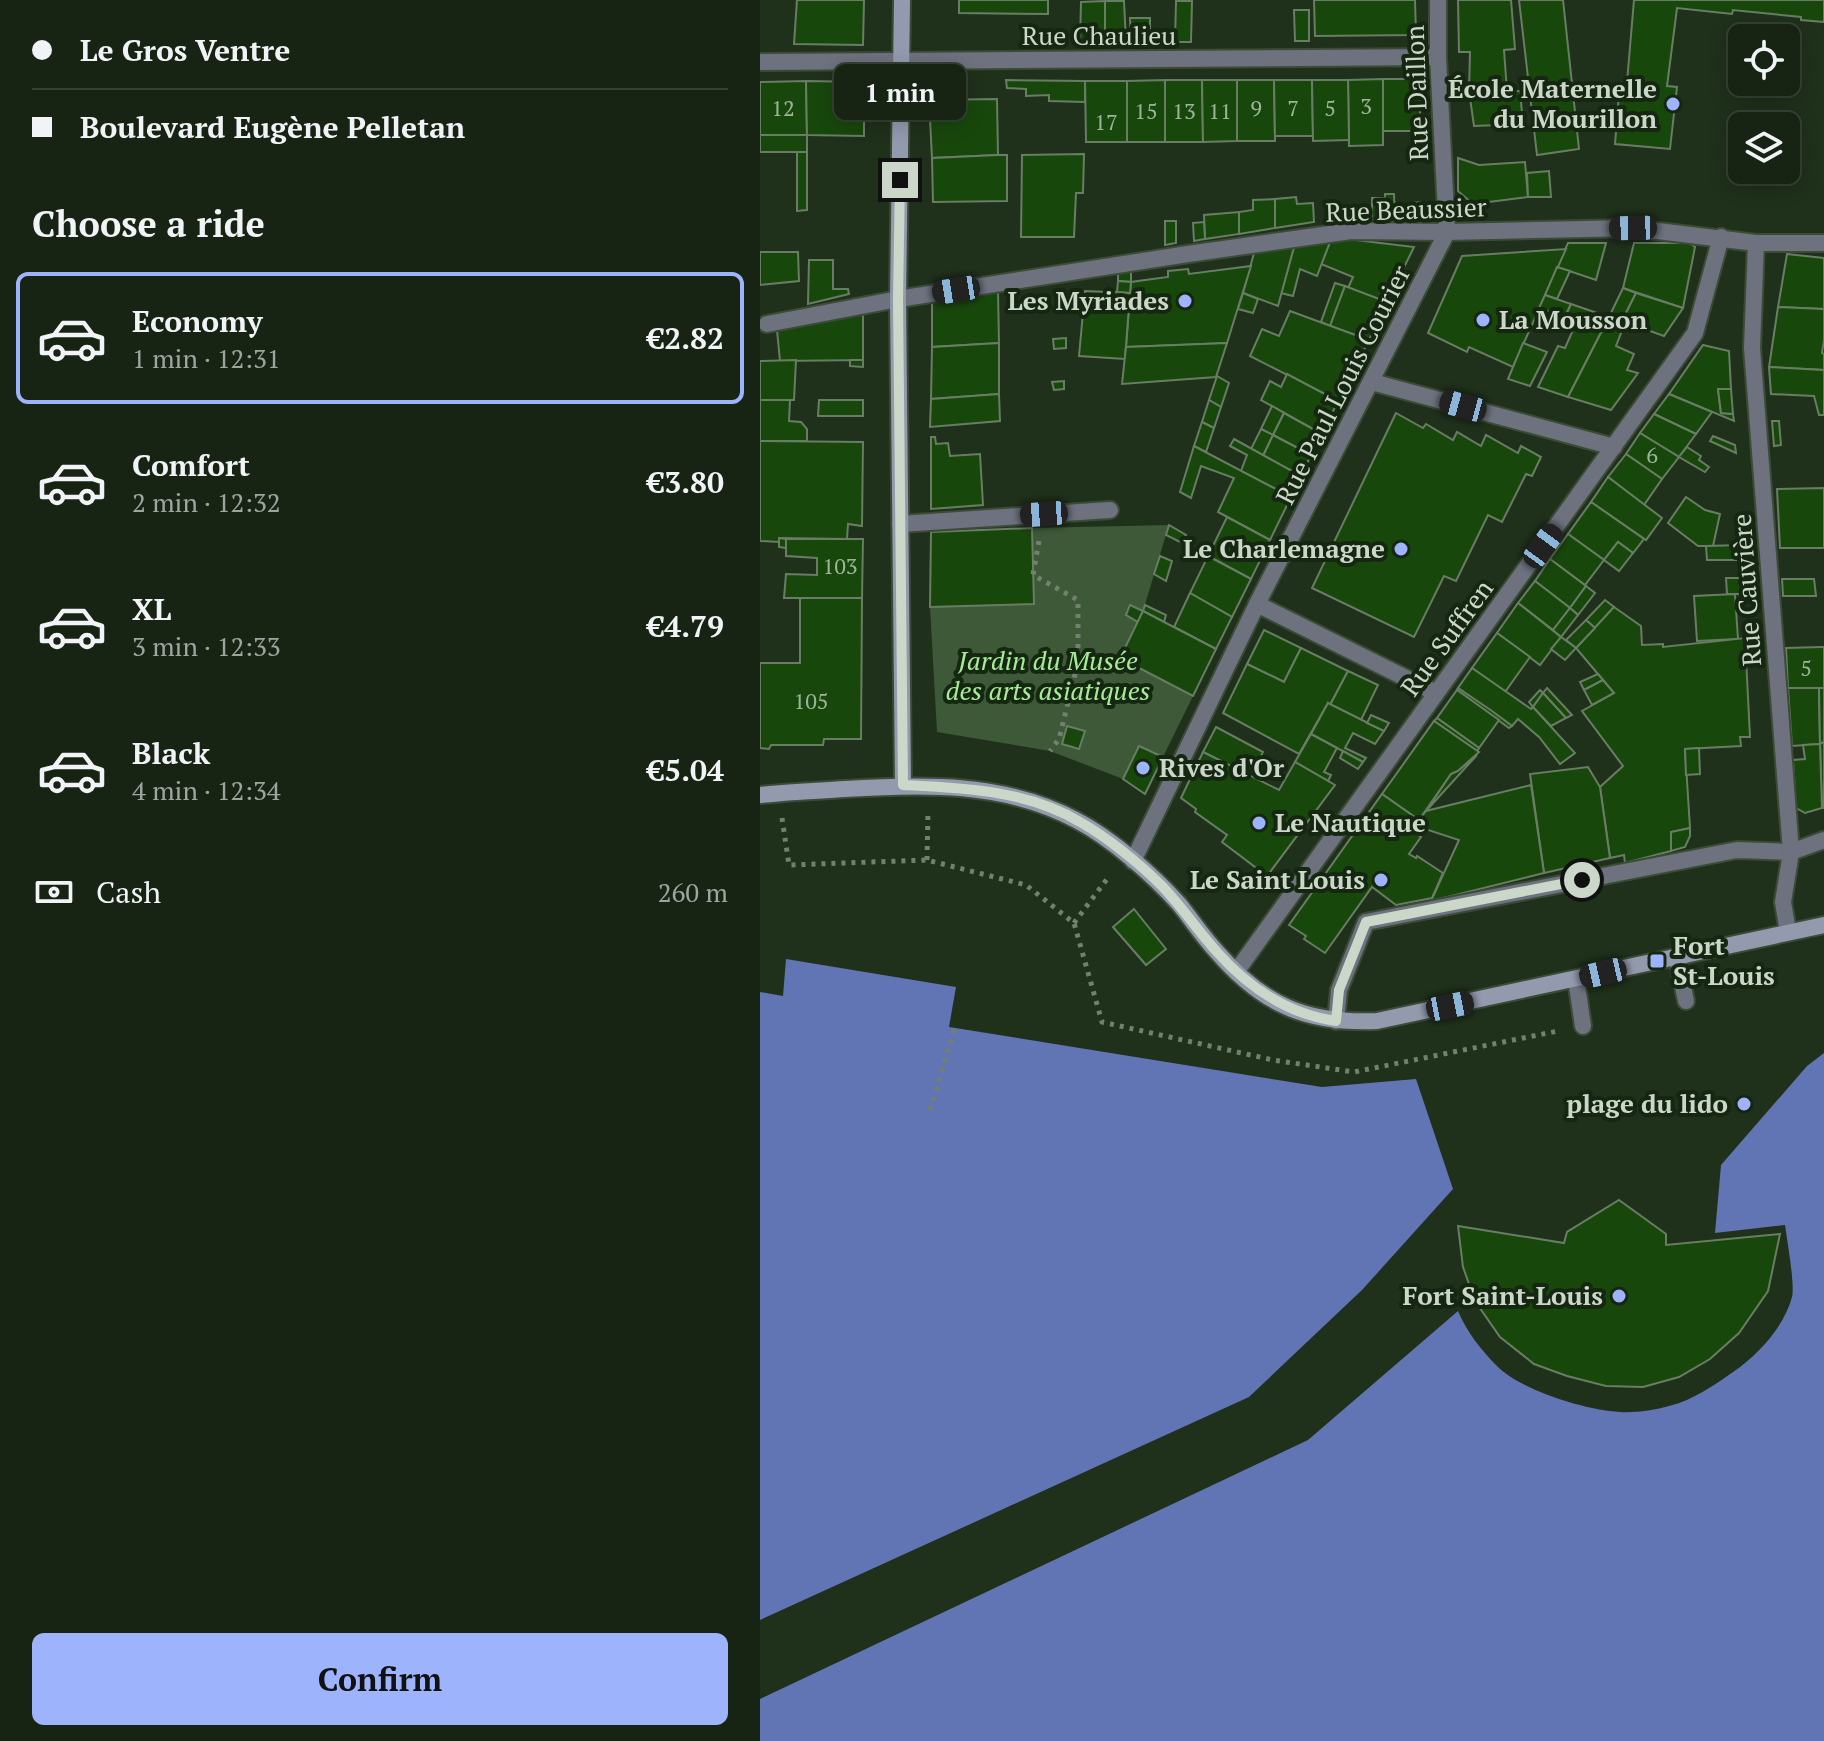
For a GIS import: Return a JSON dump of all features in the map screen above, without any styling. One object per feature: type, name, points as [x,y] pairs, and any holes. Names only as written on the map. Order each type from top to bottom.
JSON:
[{"type":"main road","points":[[902,0],[898,299],[903,785]]},
{"type":"main road","points":[[760,795],[903,785],[994,792],[1042,804],[1080,822],[1162,886],[1236,972],[1252,986],[1286,1007],[1336,1021],[1377,1021],[1824,925]]},
{"type":"street","name":"Rue Daillon","points":[[1438,0],[1447,232]]},
{"type":"street","name":"Rue Chaulieu","points":[[760,62],[1438,57]]},
{"type":"street","name":"Rue Beaussier","points":[[767,324],[898,299],[1351,231],[1633,228],[1756,243],[1824,243]]},
{"type":"street","name":"Rue Paul Louis Courier","points":[[1129,858],[1447,232]]},
{"type":"street","name":"Rue Suffren","points":[[1236,972],[1695,333],[1721,237]]},
{"type":"street","name":"Rue Cauvière","points":[[1756,243],[1752,348],[1791,852],[1783,902],[1788,932]]},
{"type":"street","points":[[1372,382],[1614,447]]},
{"type":"street","points":[[900,524],[1110,510]]},
{"type":"street","points":[[1257,604],[1436,693]]},
{"type":"street","points":[[1336,1021],[1339,990],[1366,922],[1737,850],[1791,852],[1824,840]]},
{"type":"street","points":[[1677,957],[1686,1001]]},
{"type":"street","points":[[1576,979],[1583,1026]]},
{"type":"path","points":[[1033,575],[1078,600],[1078,662],[1059,739],[1050,751]]},
{"type":"path","points":[[927,860],[928,787]]},
{"type":"path","points":[[778,793],[789,865],[927,860],[1026,885],[1074,923],[1102,1022],[1273,1060],[1354,1072],[1583,1026]]},
{"type":"path","points":[[1074,923],[1129,858]]},
{"type":"path","points":[[930,1110],[955,1028]]},
{"type":"green space","name":"Jardin du Musée des arts asiatiques","points":[[1169,525],[1143,611],[1130,605],[1126,615],[1138,622],[1120,658],[1193,696],[1163,757],[1139,746],[1123,779],[1050,751],[937,732],[930,607],[1033,604],[1032,528]]},
{"type":"water","points":[[786,959],[956,987],[949,1027],[1322,1087],[1416,1079],[1453,1189],[1362,1290],[1249,1397],[760,1620],[760,992],[783,996]]},
{"type":"water","points":[[1824,1053],[1824,1741],[760,1741],[760,1699],[1308,1440],[1458,1311],[1480,1347],[1508,1375],[1538,1391],[1572,1403],[1620,1412],[1645,1411],[1678,1403],[1710,1387],[1761,1349],[1783,1319],[1793,1291],[1785,1225],[1715,1233],[1721,1165],[1807,1066]]},
{"type":"building","points":[[797,0],[864,0],[863,45],[794,44]]},
{"type":"building","points":[[959,0],[1048,0],[1048,14],[959,13]]},
{"type":"building","points":[[1314,0],[1415,0],[1416,35],[1315,36]]},
{"type":"building","points":[[1458,0],[1511,0],[1515,49],[1504,50],[1507,91],[1520,91],[1523,124],[1474,126],[1469,91],[1470,52],[1459,52]]},
{"type":"building","points":[[1519,0],[1563,0],[1579,149],[1537,155]]},
{"type":"building","points":[[1634,0],[1824,0],[1824,22],[1733,10],[1732,14],[1677,8],[1667,86],[1677,87],[1670,149],[1615,144],[1620,82],[1627,82]]},
{"type":"building","points":[[1105,1],[1105,42],[1080,42],[1081,2]]},
{"type":"building","points":[[1105,1],[1124,1],[1126,42],[1105,42]]},
{"type":"building","points":[[1176,1],[1192,1],[1191,42],[1175,42]]},
{"type":"building","points":[[1294,10],[1309,10],[1309,41],[1295,41]]},
{"type":"building","points":[[1130,18],[1150,18],[1150,42],[1131,41]]},
{"type":"building","points":[[1383,79],[1420,79],[1420,131],[1383,131]]},
{"type":"building","points":[[1383,79],[1383,145],[1349,146],[1348,80]]},
{"type":"building","points":[[1006,80],[1085,81],[1085,102],[1049,101],[1049,95],[1026,96],[1026,89],[1007,88]]},
{"type":"building","points":[[1165,80],[1165,142],[1127,142],[1127,81]]},
{"type":"building","points":[[1165,80],[1202,80],[1203,142],[1165,142]]},
{"type":"building","points":[[1202,80],[1237,80],[1237,141],[1203,142]]},
{"type":"building","points":[[1237,80],[1274,80],[1275,141],[1237,141]]},
{"type":"building","points":[[1274,80],[1312,80],[1313,136],[1275,136]]},
{"type":"building","points":[[1312,80],[1348,80],[1349,140],[1313,141]]},
{"type":"building","points":[[806,81],[807,135],[760,135],[760,82]]},
{"type":"building","points":[[806,81],[864,82],[864,136],[807,135]]},
{"type":"building","points":[[1085,81],[1127,81],[1127,142],[1086,142]]},
{"type":"building","points":[[997,99],[998,155],[932,158],[929,100]]},
{"type":"building","points":[[760,135],[807,135],[807,152],[760,152]]},
{"type":"building","points":[[797,152],[807,152],[807,210],[797,211]]},
{"type":"building","points":[[1084,154],[1083,193],[1076,193],[1074,237],[1021,237],[1022,155]]},
{"type":"building","points":[[1007,155],[1007,201],[933,202],[932,158]]},
{"type":"building","points":[[1458,158],[1479,165],[1525,162],[1528,197],[1473,204],[1458,191]]},
{"type":"building","points":[[1549,171],[1551,197],[1528,197],[1527,173]]},
{"type":"building","points":[[1385,194],[1394,194],[1395,222],[1386,221]]},
{"type":"building","points":[[1296,197],[1297,204],[1313,203],[1314,222],[1275,228],[1275,199]]},
{"type":"building","points":[[1372,198],[1385,198],[1386,221],[1372,219]]},
{"type":"building","points":[[1275,199],[1275,228],[1239,234],[1239,212],[1253,210],[1253,200]]},
{"type":"building","points":[[1422,202],[1422,224],[1413,223],[1413,203]]},
{"type":"building","points":[[1350,208],[1362,208],[1362,218],[1350,217]]},
{"type":"building","points":[[1239,212],[1239,234],[1205,239],[1204,215]]},
{"type":"building","points":[[1165,221],[1176,221],[1176,243],[1165,245]]},
{"type":"building","points":[[1204,222],[1205,239],[1194,241],[1193,223]]},
{"type":"building","points":[[1347,239],[1414,247],[1387,302],[1348,288],[1353,277],[1321,264],[1330,242]]},
{"type":"building","points":[[1330,242],[1317,276],[1300,269],[1293,296],[1281,293],[1294,247]]},
{"type":"building","points":[[1568,243],[1606,243],[1596,280],[1557,267]]},
{"type":"building","points":[[1634,243],[1690,243],[1695,247],[1683,308],[1623,288]]},
{"type":"building","points":[[1294,247],[1278,306],[1243,293],[1254,253]]},
{"type":"building","name":"La Mousson","points":[[1566,249],[1513,367],[1469,347],[1467,352],[1428,333],[1462,256]]},
{"type":"building","points":[[760,252],[798,252],[799,281],[760,285]]},
{"type":"building","points":[[1787,254],[1824,258],[1824,309],[1778,307]]},
{"type":"building","points":[[809,260],[833,260],[833,289],[848,289],[849,294],[808,304]]},
{"type":"building","name":"Les Myriades","points":[[1251,266],[1227,343],[1126,347],[1131,282],[1168,277],[1168,271],[1188,269],[1189,274]]},
{"type":"building","points":[[1557,267],[1570,271],[1557,299],[1545,295]]},
{"type":"building","points":[[1131,271],[1131,282],[1118,281],[1118,273]]},
{"type":"building","points":[[1118,281],[1131,282],[1130,293],[1117,292]]},
{"type":"building","points":[[1335,283],[1345,286],[1330,326],[1321,322]]},
{"type":"building","points":[[1345,286],[1387,302],[1369,340],[1330,326]]},
{"type":"building","points":[[1623,288],[1636,293],[1622,321],[1609,317]]},
{"type":"building","points":[[998,291],[999,343],[932,347],[932,300]]},
{"type":"building","points":[[1085,291],[1130,293],[1125,359],[1079,356]]},
{"type":"building","points":[[1243,293],[1258,299],[1253,313],[1238,309]]},
{"type":"building","points":[[1636,293],[1683,308],[1664,336],[1622,321]]},
{"type":"building","points":[[1545,295],[1571,304],[1565,317],[1539,308]]},
{"type":"building","points":[[1571,304],[1609,317],[1568,397],[1538,387],[1558,346],[1565,348],[1577,321],[1565,317]]},
{"type":"building","points":[[1778,307],[1824,309],[1824,370],[1769,367]]},
{"type":"building","points":[[863,310],[863,360],[780,361],[777,330]]},
{"type":"building","points":[[1290,311],[1369,340],[1338,401],[1250,356],[1262,329],[1279,336]]},
{"type":"building","points":[[1609,317],[1625,323],[1616,346],[1634,354],[1627,370],[1638,373],[1611,410],[1568,397]]},
{"type":"building","points":[[1066,338],[1066,348],[1054,349],[1053,339]]},
{"type":"building","points":[[999,343],[999,394],[931,399],[932,347]]},
{"type":"building","points":[[1227,343],[1216,377],[1122,384],[1126,347]]},
{"type":"building","points":[[1523,343],[1547,352],[1530,386],[1508,379]]},
{"type":"building","points":[[1703,345],[1729,351],[1731,389],[1718,389],[1721,413],[1733,414],[1734,421],[1669,394]]},
{"type":"building","points":[[796,360],[794,400],[760,400],[760,361]]},
{"type":"building","points":[[850,360],[863,360],[863,367],[850,366]]},
{"type":"building","points":[[1769,367],[1824,370],[1824,415],[1819,415],[1814,396],[1771,394]]},
{"type":"building","points":[[1287,374],[1338,401],[1322,434],[1261,400],[1270,381],[1281,387]]},
{"type":"building","points":[[1217,376],[1229,383],[1221,407],[1209,400]]},
{"type":"building","points":[[1064,381],[1064,389],[1054,390],[1052,382]]},
{"type":"building","points":[[1718,389],[1731,389],[1733,414],[1721,413]]},
{"type":"building","points":[[999,394],[1000,421],[930,427],[931,399]]},
{"type":"building","points":[[1669,394],[1712,412],[1696,434],[1654,414]]},
{"type":"building","points":[[760,400],[790,400],[789,421],[801,422],[807,429],[807,441],[760,441]]},
{"type":"building","points":[[819,400],[863,400],[863,416],[818,416]]},
{"type":"building","points":[[1209,400],[1221,407],[1214,428],[1202,422]]},
{"type":"building","points":[[1272,406],[1284,413],[1273,435],[1261,429]]},
{"type":"building","points":[[1284,413],[1322,434],[1311,455],[1273,435]]},
{"type":"building","name":"Le Charlemagne","points":[[1396,413],[1423,428],[1426,424],[1453,440],[1457,432],[1481,446],[1486,435],[1518,453],[1521,446],[1541,457],[1532,476],[1526,474],[1502,522],[1488,515],[1456,581],[1444,576],[1414,637],[1312,588]]},
{"type":"building","points":[[1654,414],[1696,434],[1679,457],[1640,433]]},
{"type":"building","points":[[1772,421],[1779,421],[1781,445],[1774,446]]},
{"type":"building","points":[[1202,422],[1214,428],[1206,452],[1194,446]]},
{"type":"building","points":[[1261,429],[1273,435],[1263,456],[1251,449]]},
{"type":"building","points":[[1640,433],[1679,457],[1662,479],[1626,454]]},
{"type":"building","points":[[1273,435],[1311,455],[1301,476],[1263,456]]},
{"type":"building","points":[[1713,436],[1735,445],[1736,453],[1710,441]]},
{"type":"building","points":[[931,437],[935,437],[936,444],[948,443],[950,456],[980,454],[983,505],[931,509]]},
{"type":"building","points":[[1234,439],[1301,476],[1291,497],[1241,471],[1247,455],[1230,446]]},
{"type":"building","points":[[760,441],[863,442],[862,526],[848,524],[847,539],[779,538],[779,542],[760,541]]},
{"type":"building","points":[[1194,446],[1291,497],[1270,540],[1218,512],[1234,478],[1201,466],[1191,498],[1180,492]]},
{"type":"building","points":[[1687,447],[1701,456],[1699,460],[1709,467],[1705,472],[1679,457]]},
{"type":"building","points":[[1626,454],[1662,479],[1644,505],[1608,477]]},
{"type":"building","points":[[1608,477],[1662,518],[1646,540],[1591,502]]},
{"type":"building","points":[[1824,488],[1824,548],[1780,548],[1777,489]]},
{"type":"building","points":[[1686,497],[1705,510],[1720,514],[1713,546],[1698,546],[1668,523]]},
{"type":"building","points":[[1591,502],[1644,539],[1633,553],[1618,542],[1604,560],[1568,534]]},
{"type":"building","points":[[1227,517],[1270,540],[1251,579],[1208,556]]},
{"type":"building","points":[[1169,525],[1186,535],[1182,543],[1166,535]]},
{"type":"building","points":[[1032,528],[1034,604],[930,607],[931,532]]},
{"type":"building","points":[[1568,534],[1604,560],[1585,585],[1550,559]]},
{"type":"building","points":[[779,538],[786,539],[786,548],[779,547]]},
{"type":"building","points":[[786,539],[863,539],[862,598],[784,598],[786,574],[817,575],[817,558],[786,556]]},
{"type":"building","points":[[1618,542],[1633,553],[1619,571],[1604,560]]},
{"type":"building","points":[[1741,545],[1742,560],[1707,560],[1706,546]]},
{"type":"building","points":[[1160,556],[1172,561],[1166,581],[1154,574]]},
{"type":"building","points":[[1208,556],[1251,579],[1232,617],[1190,593]]},
{"type":"building","points":[[1550,559],[1586,586],[1570,608],[1535,581]]},
{"type":"building","points":[[1726,578],[1743,578],[1744,594],[1727,594]]},
{"type":"building","points":[[1782,579],[1814,579],[1816,596],[1783,596]]},
{"type":"building","points":[[1535,581],[1570,608],[1553,630],[1518,603]]},
{"type":"building","points":[[1586,586],[1595,593],[1578,615],[1570,608]]},
{"type":"building","points":[[1190,593],[1232,617],[1216,649],[1174,627]]},
{"type":"building","points":[[1735,594],[1738,639],[1697,641],[1694,596]]},
{"type":"building","points":[[800,598],[862,598],[861,739],[824,739],[823,745],[771,745],[769,749],[760,748],[760,663],[800,663]]},
{"type":"building","points":[[1605,600],[1614,607],[1595,628],[1586,620]]},
{"type":"building","points":[[1518,603],[1561,637],[1540,665],[1497,633]]},
{"type":"building","points":[[1130,605],[1143,611],[1138,622],[1126,615]]},
{"type":"building","points":[[1145,605],[1166,615],[1164,622],[1143,611]]},
{"type":"building","points":[[1614,607],[1641,626],[1642,645],[1663,644],[1663,647],[1745,638],[1750,737],[1740,737],[1741,746],[1685,749],[1690,828],[1671,832],[1671,851],[1625,863],[1624,855],[1610,858],[1600,787],[1623,766],[1582,711],[1614,693],[1576,648]]},
{"type":"building","points":[[1570,608],[1578,615],[1561,637],[1553,630]]},
{"type":"building","points":[[1143,611],[1216,649],[1193,696],[1120,658]]},
{"type":"building","points":[[1586,620],[1595,628],[1576,648],[1566,640]]},
{"type":"building","points":[[1264,630],[1301,648],[1284,682],[1247,664]]},
{"type":"building","points":[[1497,633],[1530,657],[1505,692],[1472,668]]},
{"type":"building","points":[[1561,637],[1576,648],[1565,660],[1551,649]]},
{"type":"building","points":[[1824,647],[1824,688],[1788,688],[1786,648]]},
{"type":"building","points":[[1301,648],[1348,671],[1299,754],[1223,713],[1247,664],[1284,682]]},
{"type":"building","points":[[1472,668],[1531,709],[1533,707],[1575,753],[1560,764],[1539,737],[1518,719],[1512,726],[1458,688]]},
{"type":"building","points":[[1348,671],[1378,685],[1361,720],[1330,705]]},
{"type":"building","points":[[1598,674],[1603,680],[1584,690],[1580,682]]},
{"type":"building","points":[[1603,680],[1614,693],[1592,705],[1584,690]]},
{"type":"building","points":[[1458,688],[1492,711],[1512,726],[1509,728]]},
{"type":"building","points":[[1547,688],[1572,715],[1566,718],[1543,693]]},
{"type":"building","points":[[1788,688],[1819,688],[1820,744],[1792,746]]},
{"type":"building","points":[[1819,688],[1824,688],[1824,742],[1820,743]]},
{"type":"building","points":[[1457,690],[1499,720],[1479,748],[1437,718]]},
{"type":"building","points":[[1540,690],[1543,693],[1533,707],[1529,702]]},
{"type":"building","points":[[1543,693],[1566,718],[1551,726],[1533,707]]},
{"type":"building","points":[[1328,703],[1384,731],[1375,744],[1353,733],[1345,748],[1366,758],[1363,762],[1311,734]]},
{"type":"building","points":[[1371,715],[1389,723],[1384,731],[1367,723]]},
{"type":"building","points":[[1437,718],[1479,748],[1477,751],[1434,721]]},
{"type":"building","points":[[1434,721],[1479,752],[1451,774],[1419,820],[1382,794]]},
{"type":"building","points":[[1067,726],[1085,731],[1079,749],[1062,744]]},
{"type":"building","points":[[1216,727],[1263,752],[1258,762],[1243,755],[1237,769],[1203,752]]},
{"type":"building","points":[[1311,734],[1337,748],[1324,772],[1331,775],[1328,781],[1295,762]]},
{"type":"building","points":[[1824,742],[1824,808],[1822,808],[1820,744]]},
{"type":"building","points":[[1820,744],[1822,808],[1805,813],[1796,808],[1793,760],[1805,759],[1803,745]]},
{"type":"building","name":"Rives d'Or","points":[[1139,746],[1163,757],[1145,794],[1123,779]]},
{"type":"building","points":[[1699,748],[1700,774],[1686,775],[1685,749]]},
{"type":"building","points":[[1343,751],[1363,762],[1358,769],[1340,758]]},
{"type":"building","name":"Le Nautique","points":[[1203,752],[1279,790],[1295,762],[1335,785],[1267,876],[1222,842],[1227,835],[1181,798]]},
{"type":"building","points":[[1477,755],[1426,811],[1451,774]]},
{"type":"building","points":[[1588,767],[1600,787],[1610,858],[1544,873],[1530,774]]},
{"type":"building","points":[[1531,785],[1544,873],[1431,901],[1459,840],[1428,830],[1419,820],[1426,811]]},
{"type":"building","name":"Le Saint Louis","points":[[1382,794],[1419,820],[1412,831],[1421,837],[1409,854],[1443,873],[1432,898],[1396,905],[1372,887],[1325,953],[1289,925]]},
{"type":"building","points":[[1690,828],[1685,847],[1671,851],[1671,832]]},
{"type":"building","points":[[1134,909],[1166,949],[1146,965],[1113,927]]},
{"type":"building","name":"Fort Saint-Louis","points":[[1619,1200],[1666,1234],[1666,1245],[1780,1234],[1768,1291],[1739,1333],[1710,1359],[1679,1377],[1643,1387],[1606,1386],[1534,1364],[1500,1337],[1475,1301],[1463,1267],[1458,1226],[1564,1243],[1567,1232]]},
{"type":"place","name":"École Maternelle du Mourillon","points":[[1673,104]]},
{"type":"place","name":"Les Myriades","points":[[1185,301]]},
{"type":"place","name":"La Mousson","points":[[1483,320]]},
{"type":"place","name":"Le Charlemagne","points":[[1401,549]]},
{"type":"place","name":"Rives d'Or","points":[[1143,768]]},
{"type":"place","name":"Le Nautique","points":[[1259,823]]},
{"type":"place","name":"Le Saint Louis","points":[[1381,880]]},
{"type":"place","name":"Fort St-Louis","points":[[1657,961]]},
{"type":"place","name":"plage du lido","points":[[1744,1104]]},
{"type":"place","name":"Fort Saint-Louis","points":[[1619,1296]]},
{"type":"route","points":[[900,180],[898,299],[903,785],[994,792],[1042,804],[1080,822],[1098,833],[1162,886],[1216,951],[1252,986],[1286,1007],[1336,1021],[1339,990],[1366,922],[1582,880]]}]
